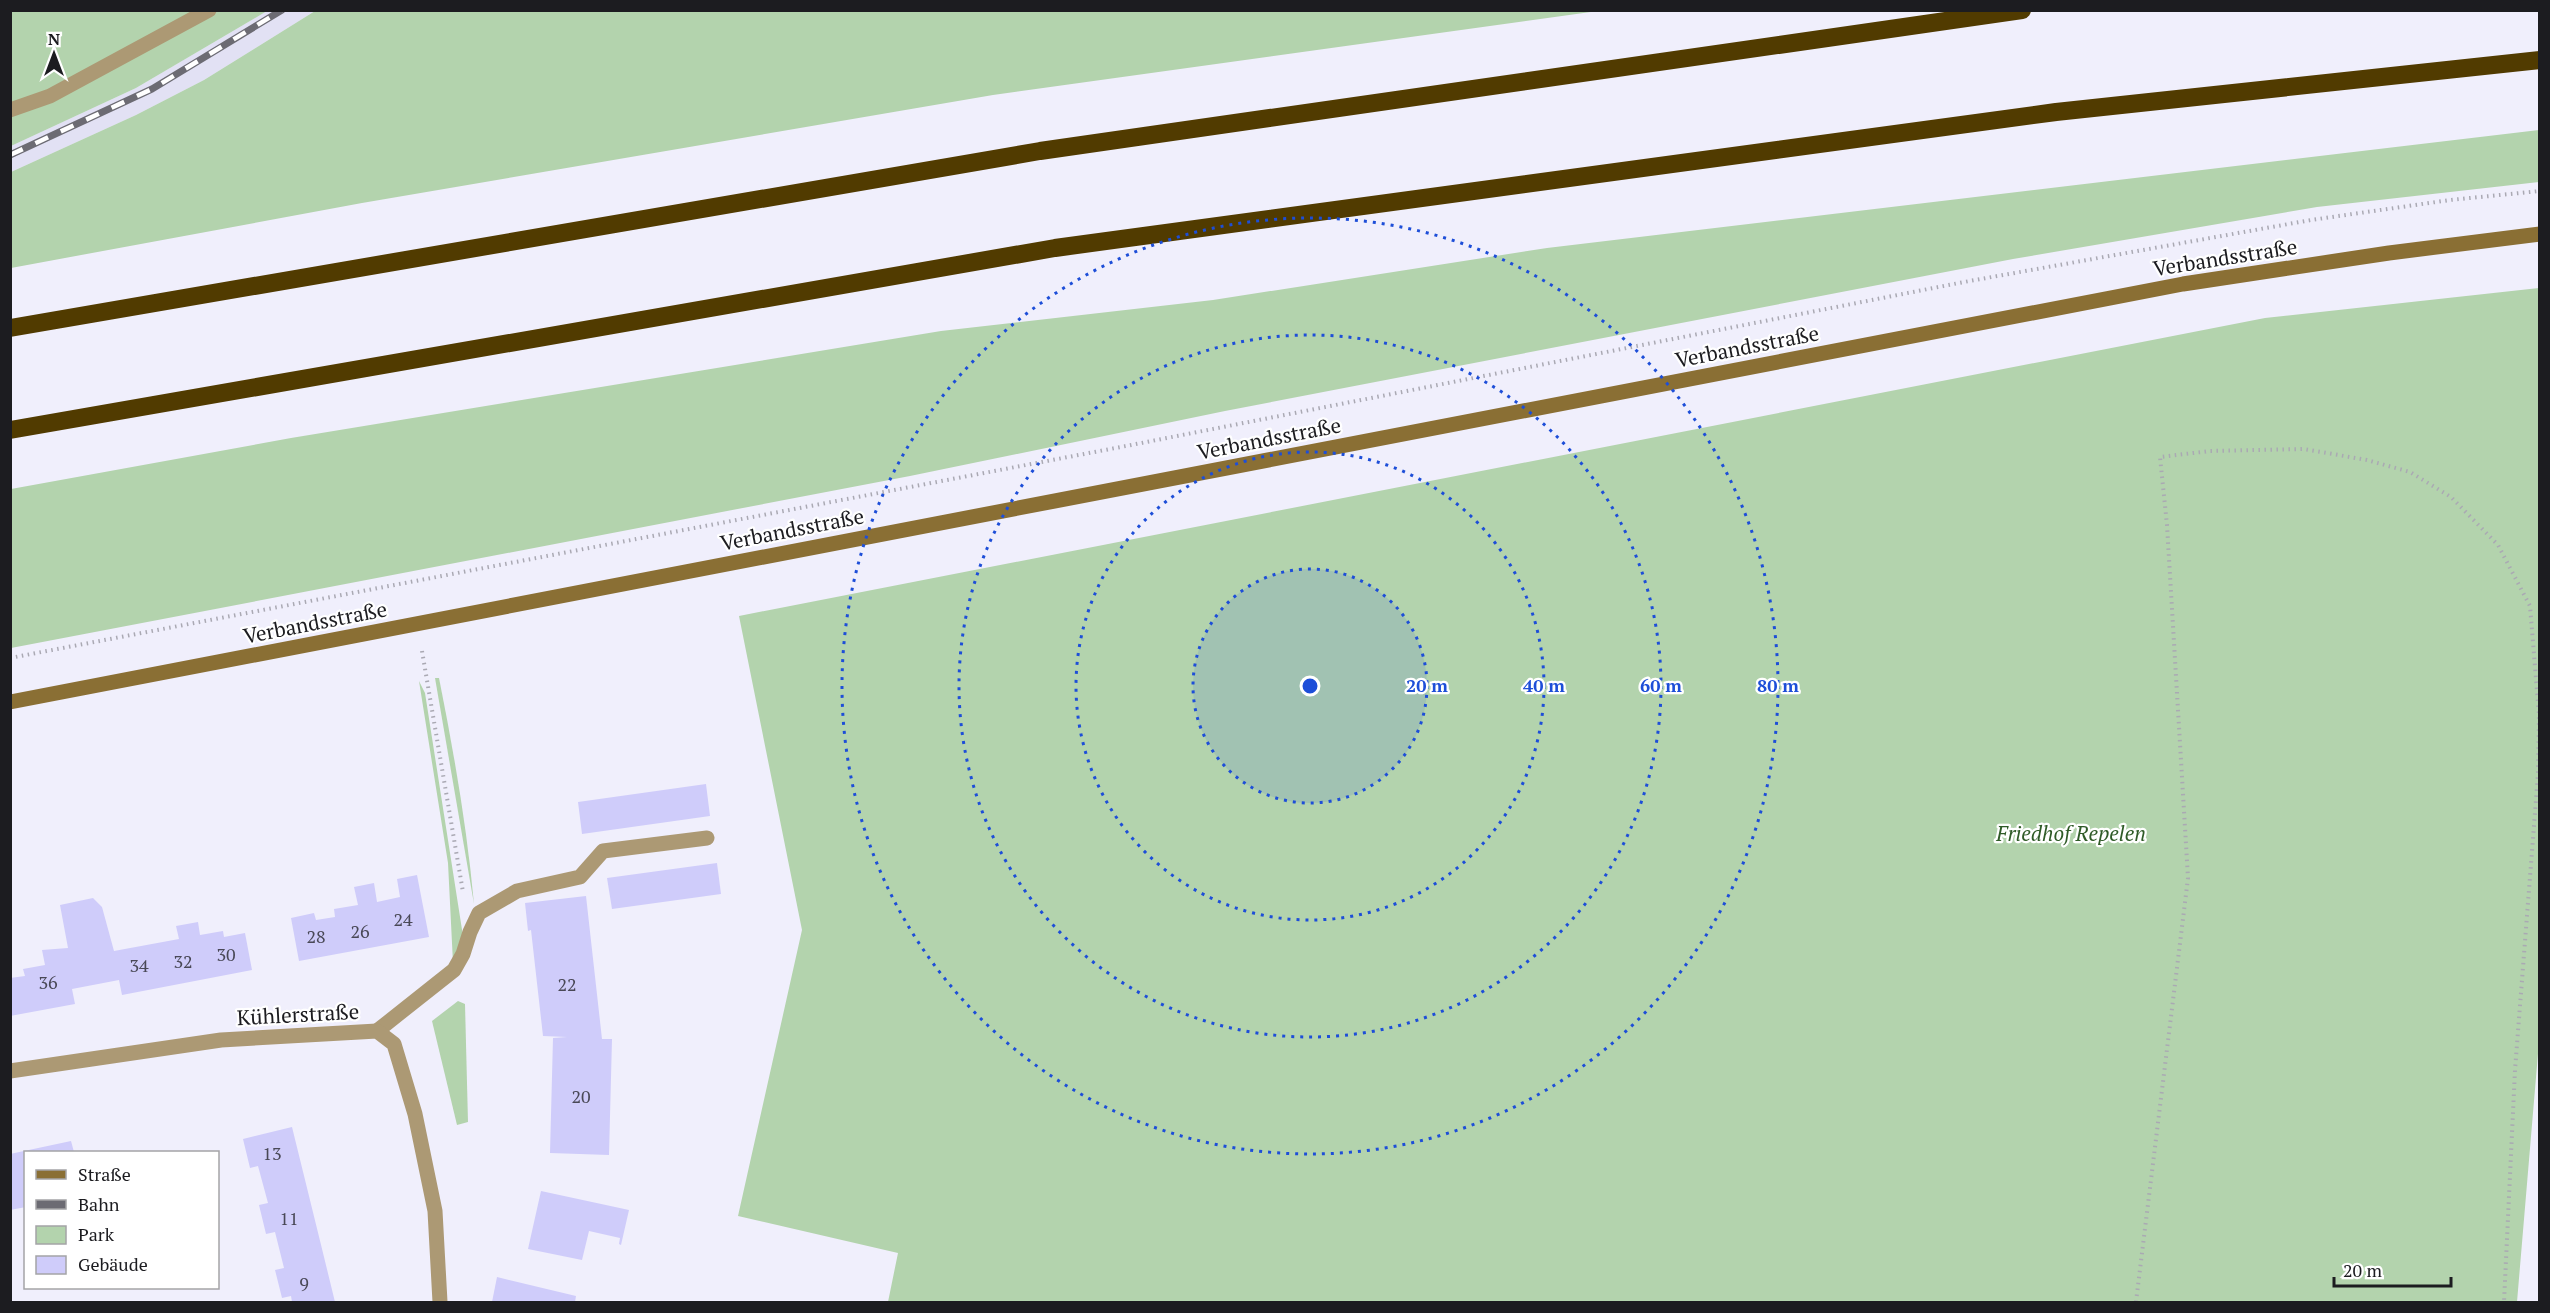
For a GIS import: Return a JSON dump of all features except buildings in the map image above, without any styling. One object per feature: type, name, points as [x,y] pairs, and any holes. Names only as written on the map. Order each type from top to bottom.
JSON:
[{"type":"highway","points":[[10,328],[1040,151],[2022,10]]},
{"type":"highway","points":[[10,430],[1055,248],[2056,112],[2540,60]]},
{"type":"main road","name":"Verbandsstraße","points":[[10,702],[2171,286],[2389,253],[2540,234]]},
{"type":"street","points":[[10,110],[50,96],[209,10]]},
{"type":"street","points":[[377,1031],[454,970],[463,954],[479,913],[517,891],[580,877],[603,851],[707,838]]},
{"type":"street","name":"Kühlerstraße","points":[[10,1071],[221,1040],[377,1031],[394,1044],[415,1114],[435,1211],[440,1302]]},
{"type":"path","points":[[10,658],[1102,450],[1964,282],[2311,220],[2450,200],[2540,191]]},
{"type":"path","points":[[2136,1302],[2188,878],[2167,525],[2160,458],[2210,451],[2304,449],[2367,460],[2410,472],[2451,497],[2498,545],[2530,606],[2539,715],[2538,774],[2515,1070],[2504,1302]]},
{"type":"path","points":[[417,624],[470,932]]},
{"type":"shaded area","points":[[267,11],[315,11],[204,80],[136,115],[11,172],[11,146],[136,88]]},
{"type":"green space","points":[[10,11],[267,11],[136,88],[11,146]]},
{"type":"green space","points":[[315,11],[1598,11],[993,95],[362,203],[11,268],[11,172],[136,115],[204,80]]},
{"type":"green space","points":[[2539,130],[2539,182],[2317,207],[2013,259],[1225,411],[910,476],[11,648],[11,489],[291,438],[941,331],[1213,300],[1547,248]]},
{"type":"green space","name":"Friedhof Repelen","points":[[2539,288],[2540,1030],[2517,1302],[888,1302],[898,1253],[738,1216],[802,930],[739,616],[2265,318]]},
{"type":"green space","points":[[435,678],[439,678],[455,762],[474,904]]},
{"type":"green space","points":[[419,681],[425,693],[463,936],[453,963],[448,863]]},
{"type":"green space","points":[[458,1001],[465,1004],[468,1122],[457,1125],[432,1021]]},
{"type":"railway","points":[[10,155],[152,89],[282,10]]}]
